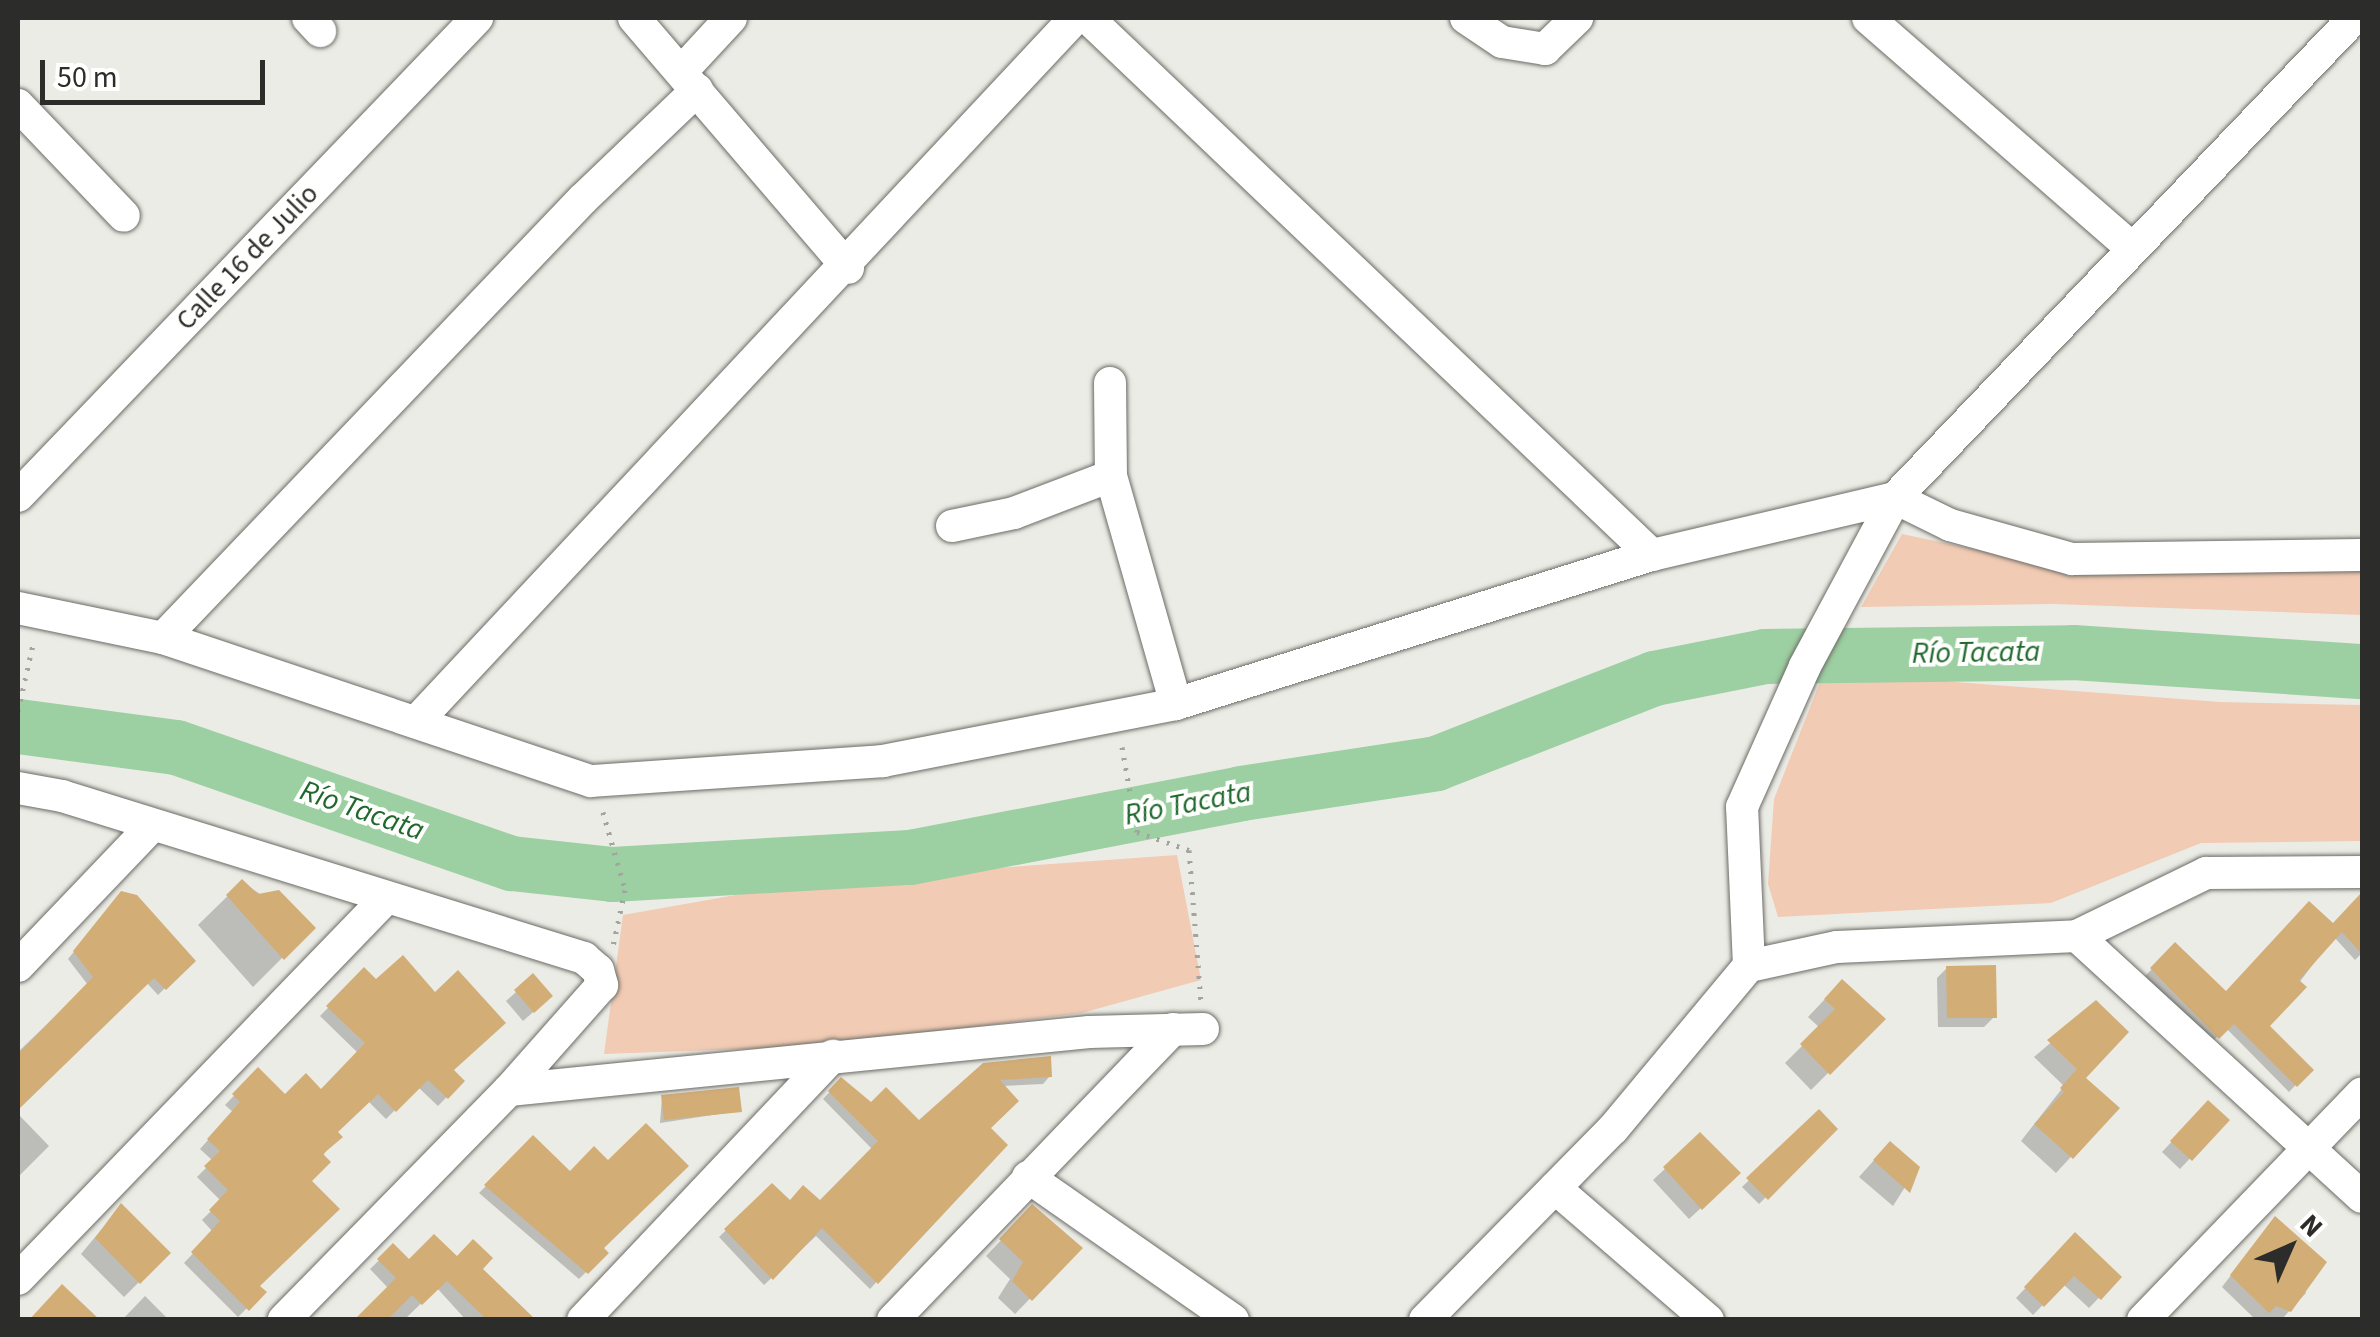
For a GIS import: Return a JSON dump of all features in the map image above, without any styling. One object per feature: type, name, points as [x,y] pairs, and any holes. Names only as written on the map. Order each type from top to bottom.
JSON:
[{"type":"street","name":"Calle 16 de Julio","points":[[18,496],[477,18]]},
{"type":"street","points":[[634,18],[848,268]]},
{"type":"street","points":[[163,638],[582,199],[689,81],[731,18]]},
{"type":"street","points":[[418,721],[848,268],[1075,18]]},
{"type":"street","points":[[1088,18],[1652,556]]},
{"type":"street","points":[[1466,18],[1502,42],[1545,49],[1577,18]]},
{"type":"street","points":[[1868,18],[2129,246]]},
{"type":"street","points":[[1749,966],[1742,808],[1805,666],[1895,498],[2129,246],[2354,18]]},
{"type":"street","points":[[18,104],[124,216]]},
{"type":"street","points":[[1110,383],[1111,476],[1176,704]]},
{"type":"street","points":[[952,526],[1014,513],[1111,476]]},
{"type":"street","points":[[29,611],[163,638],[592,781],[884,762],[1176,704],[1652,556],[1895,498],[1950,525],[2072,558],[2362,555]]},
{"type":"street","points":[[18,788],[584,958],[598,970],[602,984],[509,1090],[284,1320]]},
{"type":"street","points":[[18,966],[152,826]]},
{"type":"street","points":[[1425,1320],[1555,1188],[1749,966],[1837,947],[2078,936],[2206,873],[2362,872]]},
{"type":"street","points":[[18,1279],[386,898]]},
{"type":"street","points":[[2078,936],[2306,1152],[2362,1198]]},
{"type":"street","points":[[509,1090],[833,1056],[1188,1029]]},
{"type":"street","points":[[893,1320],[1028,1177],[1188,1029]]},
{"type":"street","points":[[582,1320],[833,1056]]},
{"type":"street","points":[[2143,1320],[2362,1092]]},
{"type":"street","points":[[1028,1177],[1233,1320]]},
{"type":"street","points":[[1555,1188],[1708,1320]]},
{"type":"path","points":[[18,709],[29,611]]},
{"type":"path","points":[[1116,716],[1136,832],[1189,850],[1188,1029]]},
{"type":"path","points":[[598,970],[615,942],[625,890],[611,835]]},
{"type":"shaded area","points":[[1902,534],[2069,569],[2362,567],[2362,615],[2053,604],[1861,607]]},
{"type":"shaded area","points":[[1824,672],[2220,702],[2362,705],[2362,841],[2201,843],[2051,903],[1778,917],[1768,884],[1774,799]]},
{"type":"shaded area","points":[[1177,855],[1201,980],[1082,1013],[826,1046],[604,1054],[623,915],[814,881]]},
{"type":"building","points":[[242,879],[258,894],[279,890],[316,928],[284,960],[226,895]]},
{"type":"building","points":[[121,891],[137,895],[196,961],[166,990],[154,978],[18,1110],[18,1054],[93,977],[73,951]]},
{"type":"building","points":[[2362,892],[2362,954],[2342,932],[2299,980],[2307,987],[2270,1026],[2314,1070],[2297,1087],[2234,1024],[2219,1039],[2150,968],[2175,942],[2226,991],[2309,901],[2333,923]]},
{"type":"building","points":[[403,955],[435,992],[458,970],[506,1023],[454,1070],[465,1081],[448,1099],[428,1080],[396,1112],[378,1094],[338,1132],[343,1137],[323,1154],[331,1162],[312,1181],[340,1209],[260,1286],[267,1292],[249,1311],[191,1252],[220,1221],[209,1210],[228,1190],[204,1166],[220,1151],[207,1139],[240,1102],[232,1094],[258,1067],[285,1094],[306,1073],[321,1089],[365,1043],[326,1006],[364,967],[376,979]]},
{"type":"building","points":[[1996,965],[1997,1018],[1947,1018],[1946,966]]},
{"type":"building","points":[[533,973],[553,996],[534,1013],[514,990]]},
{"type":"building","points":[[1842,979],[1886,1019],[1830,1075],[1800,1044],[1835,1009],[1824,999]]},
{"type":"building","points":[[2096,1000],[2129,1032],[2086,1078],[2120,1108],[2073,1159],[2034,1124],[2064,1092],[2060,1088],[2077,1069],[2047,1040]]},
{"type":"building","points":[[1051,1056],[1052,1077],[1000,1080],[1019,1101],[991,1128],[1008,1145],[878,1284],[822,1228],[773,1280],[724,1229],[772,1183],[790,1200],[803,1185],[820,1200],[878,1141],[828,1091],[841,1077],[871,1102],[886,1087],[919,1120],[983,1063]]},
{"type":"building","points":[[739,1087],[742,1112],[664,1120],[661,1095]]},
{"type":"building","points":[[2208,1100],[2230,1120],[2192,1161],[2170,1141]]},
{"type":"building","points":[[1819,1109],[1838,1129],[1768,1200],[1746,1178]]},
{"type":"building","points":[[646,1123],[689,1166],[604,1248],[609,1253],[588,1274],[484,1185],[533,1135],[570,1171],[594,1146],[608,1160]]},
{"type":"building","points":[[1700,1132],[1741,1173],[1702,1210],[1663,1167]]},
{"type":"building","points":[[1890,1141],[1920,1167],[1910,1193],[1873,1160]]},
{"type":"building","points":[[121,1203],[171,1253],[140,1284],[95,1238]]},
{"type":"building","points":[[1032,1204],[1083,1248],[1032,1301],[1012,1281],[1023,1262],[999,1239]]},
{"type":"building","points":[[2275,1216],[2327,1262],[2291,1312],[2276,1306],[2269,1313],[2230,1275]]},
{"type":"building","points":[[2075,1232],[2122,1277],[2101,1300],[2074,1276],[2044,1307],[2024,1287]]},
{"type":"building","points":[[434,1234],[457,1256],[473,1239],[493,1258],[483,1269],[536,1320],[487,1320],[447,1281],[422,1305],[412,1295],[387,1320],[354,1320],[396,1278],[377,1259],[393,1243],[409,1259]]},
{"type":"building","points":[[62,1284],[100,1320],[29,1320]]},
{"type":"waterway","name":"Río Tacata","points":[[18,726],[176,747],[511,863],[612,874],[910,857],[1241,793],[1436,763],[1654,678],[1765,656],[2073,652],[2362,671]]}]
